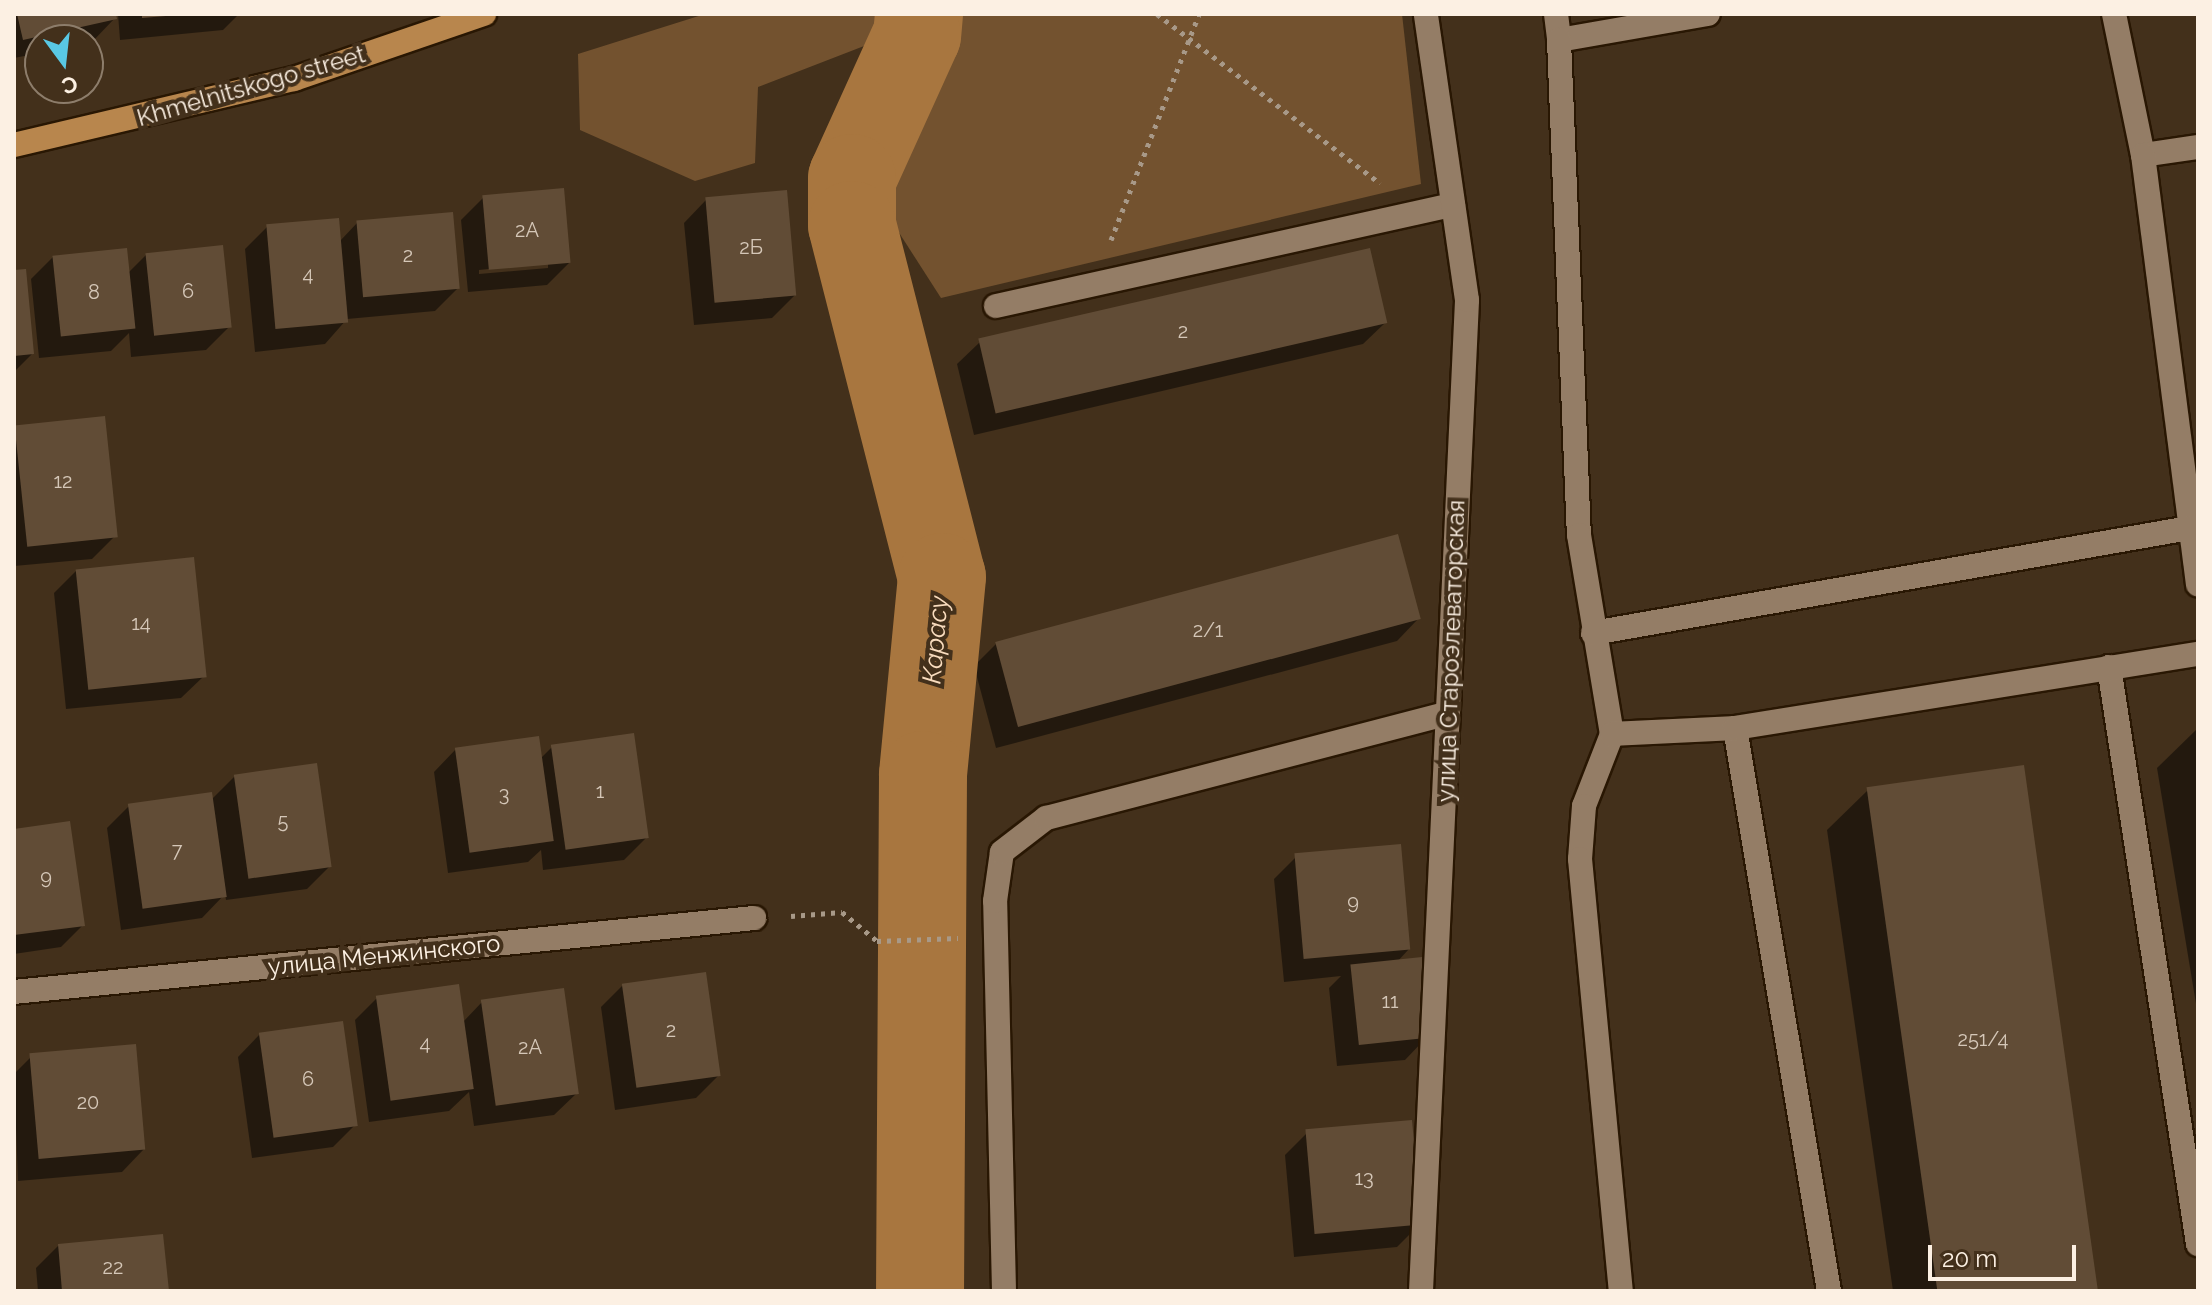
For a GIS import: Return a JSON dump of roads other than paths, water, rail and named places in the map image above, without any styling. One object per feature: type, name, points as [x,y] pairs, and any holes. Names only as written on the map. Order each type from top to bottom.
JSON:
[{"type":"main road","name":"Khmelnitskogo street","points":[[14,145],[294,79],[484,14]]},
{"type":"street","name":"улица Староэлеваторская","points":[[1421,1291],[1467,300],[1426,14]]},
{"type":"street","points":[[1556,14],[1579,535],[1612,734],[1584,806],[1580,859],[1621,1291]]},
{"type":"street","points":[[1559,40],[1708,14]]},
{"type":"street","points":[[2114,14],[2143,155],[2198,584]]},
{"type":"street","points":[[2143,155],[2198,147]]},
{"type":"street","points":[[996,306],[1453,205]]},
{"type":"street","points":[[1593,633],[2189,528]]},
{"type":"street","points":[[1612,734],[1735,728],[2198,654]]},
{"type":"street","points":[[2109,667],[2198,1244]]},
{"type":"street","points":[[1004,1291],[995,901],[1002,852],[1046,818],[1448,713]]},
{"type":"street","points":[[1735,728],[1829,1291]]},
{"type":"street","name":"улица Менжинского","points":[[14,992],[754,918]]},
{"type":"waterway","name":"Карасу","points":[[919,14],[917,35],[852,178],[852,225],[942,577],[923,775],[920,1291]]}]
